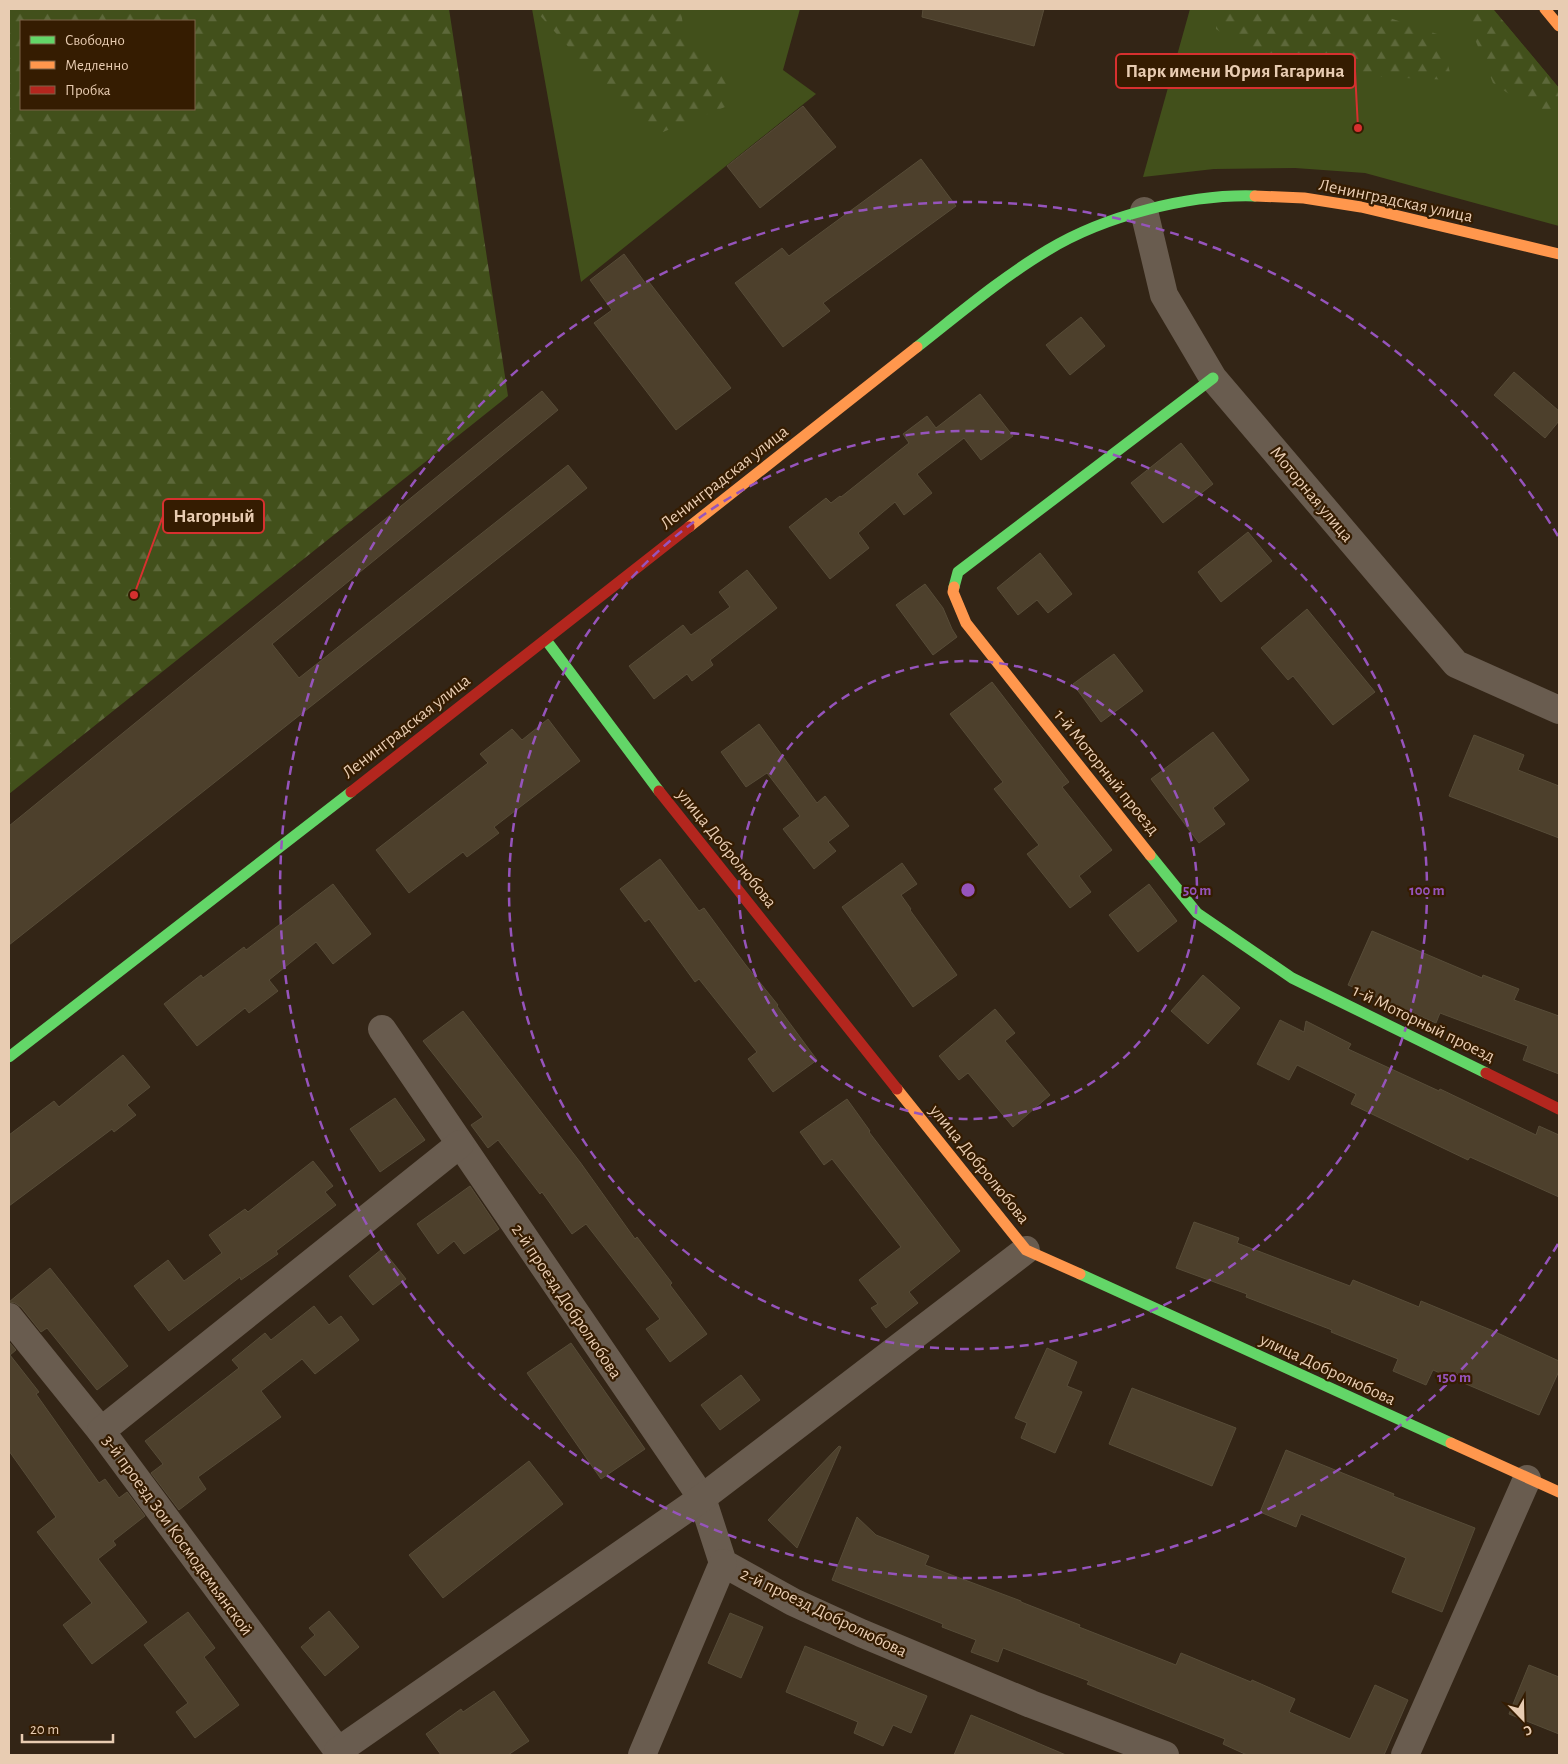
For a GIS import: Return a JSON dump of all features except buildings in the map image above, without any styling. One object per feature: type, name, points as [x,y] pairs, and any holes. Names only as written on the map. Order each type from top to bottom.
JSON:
[{"type":"street","points":[[1545,9],[1559,26]]},
{"type":"street","name":"Ленинградская улица","points":[[9,1057],[546,640],[1006,276],[1049,249],[1100,224],[1144,211],[1187,202],[1239,196],[1304,198],[1361,207],[1559,254]]},
{"type":"street","name":"Моторная улица","points":[[1144,211],[1164,295],[1213,378],[1456,664],[1559,710]]},
{"type":"street","name":"1-й Моторный проезд","points":[[1213,378],[958,572],[954,592],[966,623],[1197,913],[1292,978],[1559,1109]]},
{"type":"street","name":"улица Добролюбова","points":[[546,640],[665,800],[1026,1250],[1559,1492]]},
{"type":"street","name":"2-й проезд Добролюбова","points":[[382,1029],[702,1498],[723,1563],[793,1602],[860,1633],[1031,1704],[1165,1755]]},
{"type":"street","points":[[102,1430],[460,1144]]},
{"type":"street","points":[[341,1753],[702,1498],[1026,1250]]},
{"type":"street","name":"3-й проезд Зои Космодемьянской","points":[[9,1317],[102,1430],[341,1753]]},
{"type":"street","points":[[1405,1755],[1528,1479]]},
{"type":"street","points":[[642,1755],[723,1563]]},
{"type":"green space","points":[[9,9],[449,9],[508,396],[9,794]]},
{"type":"green space","points":[[532,9],[800,9],[783,70],[816,94],[581,282]]},
{"type":"green space","points":[[534,9],[681,9],[684,36],[732,73],[725,107],[663,132],[616,99]]},
{"type":"green space","points":[[1190,9],[1493,9],[1559,88],[1559,226],[1365,173],[1295,168],[1214,169],[1143,177]]},
{"type":"green space","points":[[1217,9],[1363,9],[1440,35],[1452,80],[1334,75],[1300,89],[1275,68],[1216,29]]},
{"type":"green space","points":[[1470,9],[1493,9],[1559,88],[1559,104],[1546,119],[1493,83],[1465,15]]},
{"type":"traffic: fast","points":[[917,347],[1014,272],[1070,238],[1121,217],[1175,203],[1229,196],[1255,196]]},
{"type":"traffic: fast","points":[[954,587],[958,572],[1213,378]]},
{"type":"traffic: fast","points":[[546,640],[659,791]]},
{"type":"traffic: fast","points":[[9,1057],[351,792]]},
{"type":"traffic: fast","points":[[1150,855],[1197,913],[1292,978],[1486,1073]]},
{"type":"traffic: fast","points":[[1080,1274],[1451,1443]]},
{"type":"traffic: slow","points":[[1545,9],[1559,26]]},
{"type":"traffic: slow","points":[[1255,196],[1304,198],[1361,207],[1559,254]]},
{"type":"traffic: slow","points":[[689,527],[917,347]]},
{"type":"traffic: slow","points":[[954,587],[953,592],[966,623],[1150,855]]},
{"type":"traffic: slow","points":[[897,1089],[1026,1250],[1080,1274]]},
{"type":"traffic: slow","points":[[1451,1443],[1559,1492]]},
{"type":"traffic: jam","points":[[351,792],[689,527]]},
{"type":"traffic: jam","points":[[659,791],[897,1089]]},
{"type":"traffic: jam","points":[[1486,1073],[1559,1109]]},
{"type":"place","name":"Парк имени Юрия Гагарина","points":[[1358,128]]},
{"type":"place","name":"Нагорный","points":[[134,595]]}]
